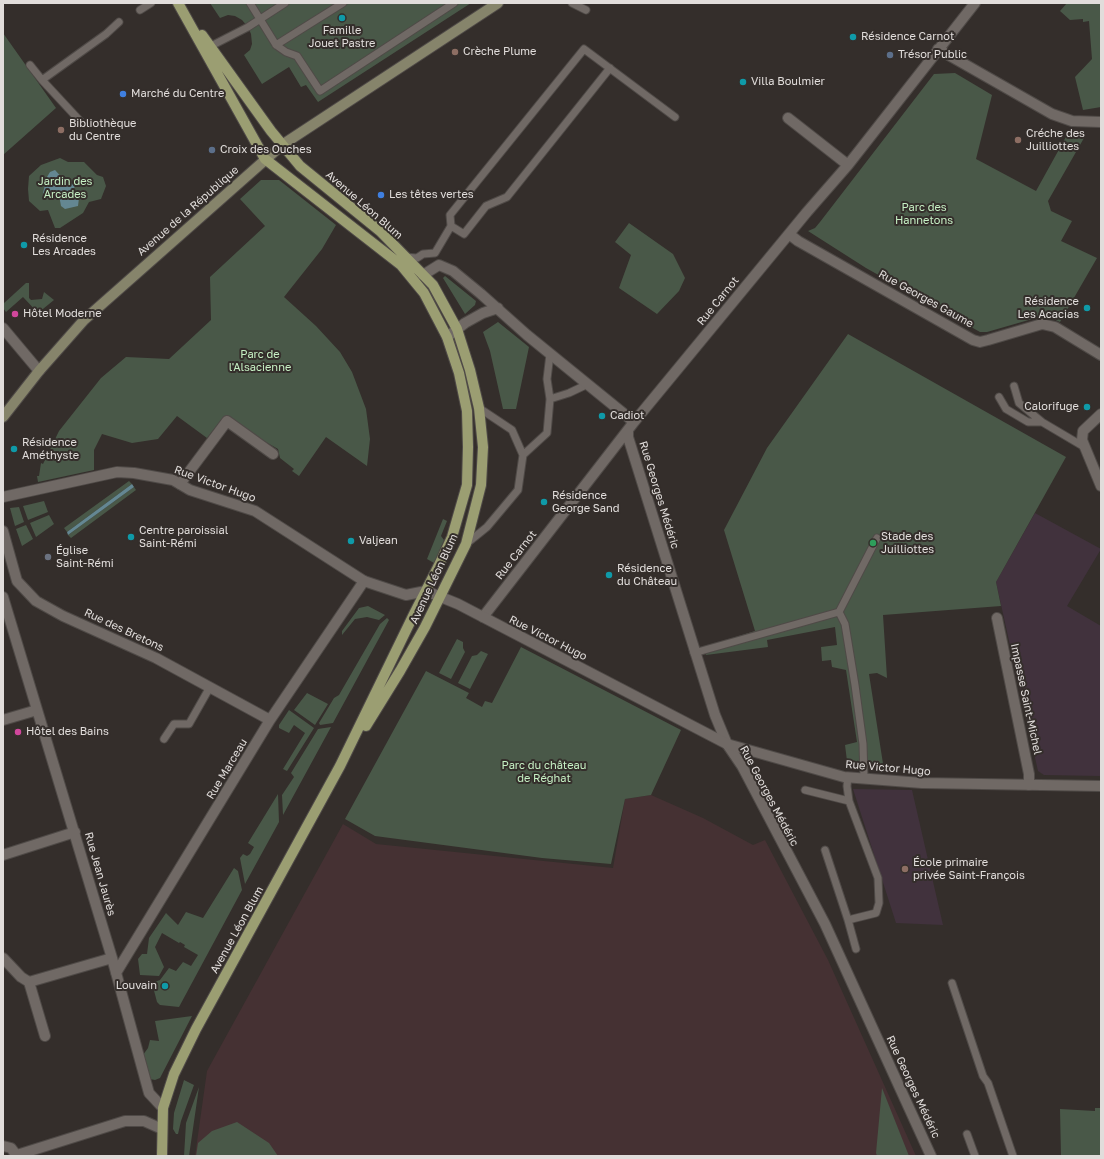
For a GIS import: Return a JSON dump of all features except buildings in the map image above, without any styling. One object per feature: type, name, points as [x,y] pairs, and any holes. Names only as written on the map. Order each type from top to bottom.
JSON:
[{"type":"main road","points":[[178,3],[187,16],[265,160]]},
{"type":"main road","name":"Avenue de la République","points":[[3,417],[39,371],[84,320],[282,145],[498,3]]},
{"type":"main road","name":"Avenue Léon Blum","points":[[187,16],[211,46],[282,145],[300,166],[380,231],[433,285],[456,329],[470,370],[479,408],[483,447],[482,485],[466,544],[441,597],[400,671],[340,766]]},
{"type":"main road","name":"Avenue Léon Blum","points":[[163,1108],[174,1074],[196,1029],[340,766],[426,591],[452,536],[467,485],[467,411],[459,373],[447,337],[424,293],[401,265],[265,160]]},
{"type":"main road","points":[[162,1156],[163,1108]]},
{"type":"street","name":"Rue Carnot","points":[[483,616],[634,422],[848,165],[975,3]]},
{"type":"street","points":[[938,49],[1052,114],[1072,121],[1101,122]]},
{"type":"street","points":[[788,118],[848,165]]},
{"type":"street","name":"Rue Georges Gaume","points":[[789,234],[798,242],[973,340],[980,342],[1042,324],[1055,327],[1101,355]]},
{"type":"street","points":[[423,275],[435,266],[440,265],[453,271],[550,354],[634,422]]},
{"type":"street","points":[[447,337],[456,329],[483,313],[498,308]]},
{"type":"street","points":[[3,328],[39,371]]},
{"type":"street","points":[[1101,414],[1083,431],[1082,440],[1101,486]]},
{"type":"street","points":[[180,484],[227,421],[273,454]]},
{"type":"street","name":"Rue Georges Médéric","points":[[628,431],[628,437],[714,715],[727,744],[742,766],[825,924],[931,1156]]},
{"type":"street","name":"Rue Victor Hugo","points":[[3,496],[117,472],[143,474],[180,484],[190,490],[256,511],[364,581],[406,595],[426,591],[441,597],[483,616],[727,744],[848,777],[922,783],[1101,786]]},
{"type":"street","name":"Rue des Bretons","points":[[3,531],[17,581],[36,601],[62,616],[116,638],[156,658],[270,720]]},
{"type":"street","name":"Rue Marceau","points":[[116,973],[270,720],[364,581]]},
{"type":"street","name":"Rue Jean Jaurès","points":[[3,597],[75,832],[112,958],[149,1093],[163,1108]]},
{"type":"street","name":"Impasse Saint-Michel","points":[[997,618],[1029,774],[1029,785]]},
{"type":"street","points":[[3,720],[37,710]]},
{"type":"street","points":[[3,855],[75,832]]},
{"type":"street","points":[[3,958],[21,977],[29,982],[46,1036]]},
{"type":"street","points":[[29,982],[112,958]]},
{"type":"street","points":[[3,1146],[11,1148],[17,1156],[125,1121],[144,1121],[162,1129]]},
{"type":"lane","points":[[140,10],[150,3]]},
{"type":"lane","points":[[250,3],[276,45],[286,52],[298,56],[320,91],[454,3]]},
{"type":"lane","points":[[211,46],[248,27],[285,3]]},
{"type":"lane","points":[[276,45],[343,3]]},
{"type":"lane","points":[[572,3],[586,10]]},
{"type":"lane","points":[[42,80],[106,34],[119,22]]},
{"type":"lane","points":[[405,257],[417,258],[423,254],[435,253],[451,226],[450,215],[584,49],[675,117]]},
{"type":"lane","points":[[30,65],[81,122]]},
{"type":"lane","points":[[451,226],[464,234],[486,206],[507,197],[610,68]]},
{"type":"lane","points":[[523,455],[547,433],[550,399],[547,379],[550,354]]},
{"type":"lane","points":[[550,399],[569,393],[588,384]]},
{"type":"lane","points":[[1014,386],[1019,403],[1042,422],[1086,448]]},
{"type":"lane","points":[[999,397],[1006,409],[1028,422],[1042,422]]},
{"type":"lane","points":[[466,544],[487,527],[518,490],[523,455],[512,430],[479,408]]},
{"type":"lane","points":[[694,653],[839,612],[877,538]]},
{"type":"lane","points":[[839,612],[845,624],[855,685],[863,744],[864,778]]},
{"type":"lane","points":[[164,739],[174,724],[189,724],[210,687]]},
{"type":"lane","points":[[848,777],[847,786],[849,801],[878,878],[879,889],[879,903],[876,913],[848,920]]},
{"type":"lane","points":[[805,790],[849,801]]},
{"type":"lane","points":[[825,850],[856,949]]},
{"type":"lane","points":[[952,983],[983,1076],[988,1083],[1013,1156]]},
{"type":"lane","points":[[967,1134],[975,1156]]},
{"type":"shaded area","points":[[1035,513],[1101,549],[1067,606],[1101,626],[1101,776],[1044,775],[1038,771],[996,582]]},
{"type":"shaded area","name":"École primaire privée Saint-François","points":[[853,789],[912,790],[943,925],[896,923]]},
{"type":"shaded area","points":[[651,795],[703,818],[753,845],[765,840],[828,960],[916,1156],[195,1156],[207,1071],[343,824],[376,844],[613,868],[625,799]]},
{"type":"green space","points":[[210,3],[471,3],[318,102],[306,85],[301,87],[289,67],[262,84],[244,55],[250,50],[252,44],[251,34],[248,27],[242,20],[235,16],[228,15],[220,18]]},
{"type":"green space","points":[[1067,3],[1101,3],[1101,107],[1083,110],[1075,77],[1092,59],[1089,21],[1083,22],[1083,19],[1070,20],[1060,11]]},
{"type":"green space","points":[[3,33],[56,108],[3,155]]},
{"type":"green space","name":"Parc des Hannetons","points":[[955,73],[992,95],[976,159],[1036,191],[1067,135],[1084,138],[1048,201],[1051,211],[1072,221],[1061,241],[1097,258],[1060,322],[1049,317],[1039,317],[987,332],[980,332],[866,268],[808,231],[815,228],[820,222],[934,74]]},
{"type":"green space","name":"Jardin des Arcades","points":[[60,158],[68,162],[84,162],[97,175],[103,177],[106,186],[101,199],[89,202],[83,213],[60,228],[55,228],[48,210],[40,211],[29,201],[28,189],[29,176],[41,165]]},
{"type":"green space","name":"Parc de l'Alsacienne","points":[[261,180],[279,180],[336,225],[322,249],[284,297],[316,326],[340,352],[352,372],[366,409],[370,439],[367,466],[326,437],[299,476],[292,471],[294,469],[280,458],[278,449],[245,430],[227,416],[221,420],[207,438],[177,416],[158,439],[132,443],[102,434],[94,450],[94,470],[38,482],[37,476],[39,476],[41,463],[43,464],[59,431],[101,378],[126,357],[169,359],[211,320],[210,277],[265,226],[240,199]]},
{"type":"green space","points":[[629,223],[673,254],[685,278],[679,291],[657,314],[619,288],[631,255],[615,242]]},
{"type":"green space","points":[[445,276],[476,301],[475,305],[465,314],[443,278]]},
{"type":"green space","points":[[26,283],[29,283],[29,298],[31,300],[42,299],[44,292],[54,300],[38,313],[23,297],[6,312],[3,308],[3,304]]},
{"type":"green space","points":[[498,322],[529,347],[516,409],[503,409],[490,351],[483,332]]},
{"type":"green space","name":"Stade des Juilliottes","points":[[848,334],[1066,457],[996,582],[1001,606],[883,615],[887,678],[877,673],[869,674],[884,770],[872,762],[858,763],[851,769],[848,769],[845,745],[857,742],[846,670],[832,667],[831,660],[822,661],[821,647],[837,645],[835,627],[767,640],[768,647],[706,655],[704,647],[755,631],[724,530],[767,448]]},
{"type":"green space","points":[[129,481],[132,484],[67,532],[64,528]]},
{"type":"green space","points":[[134,487],[136,490],[71,538],[68,535]]},
{"type":"green space","points":[[44,501],[48,512],[28,520],[23,506]]},
{"type":"green space","points":[[19,507],[24,522],[15,526],[10,508]]},
{"type":"green space","points":[[49,515],[54,524],[36,537],[30,523]]},
{"type":"green space","points":[[443,519],[447,521],[441,536],[444,540],[434,563],[427,559]]},
{"type":"green space","points":[[26,525],[33,539],[22,546],[16,529]]},
{"type":"green space","points":[[368,606],[385,615],[379,620],[367,617],[355,619],[342,635],[342,631],[359,608]]},
{"type":"green space","points":[[387,618],[389,620],[333,723],[320,725],[319,723],[334,698],[339,695],[380,624]]},
{"type":"green space","points":[[457,639],[463,642],[465,652],[451,679],[439,673]]},
{"type":"green space","name":"Parc du château de Réghat","points":[[521,647],[681,730],[651,795],[625,799],[611,864],[542,858],[375,836],[345,819],[426,671],[469,693],[466,698],[482,707],[485,701],[492,703]]},
{"type":"green space","points":[[481,651],[488,654],[470,689],[458,683],[472,656],[477,655]]},
{"type":"green space","points":[[307,693],[328,704],[315,725],[294,710]]},
{"type":"green space","points":[[289,710],[314,728],[287,771],[283,769],[305,733],[294,725],[289,733],[279,728],[279,725]]},
{"type":"green space","points":[[331,727],[283,815],[282,795],[294,777],[291,773],[318,729]]},
{"type":"green space","points":[[278,794],[279,822],[245,884],[240,858],[243,854],[247,856],[250,854],[254,847],[248,843]]},
{"type":"green space","points":[[234,868],[238,871],[242,890],[179,1007],[160,1005],[157,1002],[152,983],[160,980],[169,968],[176,971],[183,962],[191,966],[198,955],[184,947],[185,945],[162,933],[155,947],[164,967],[159,976],[140,975],[138,959],[142,954],[147,954],[149,938],[166,913],[178,925],[186,912],[203,918]]},
{"type":"green space","points":[[192,1016],[160,1078],[155,1080],[150,1079],[143,1055],[148,1048],[150,1040],[159,1041],[155,1021]]},
{"type":"green space","points":[[184,1080],[194,1085],[178,1134],[176,1134],[173,1129],[174,1113]]},
{"type":"green space","points":[[199,1087],[189,1156],[184,1156],[186,1123]]},
{"type":"green space","points":[[882,1088],[909,1156],[877,1156],[876,1153]]},
{"type":"green space","points":[[1095,1108],[1101,1108],[1101,1156],[1061,1156],[1060,1109],[1095,1111]]},
{"type":"green space","points":[[237,1122],[269,1143],[278,1156],[196,1156],[198,1143],[212,1131]]},
{"type":"water","points":[[55,170],[65,181],[75,185],[73,193],[79,198],[78,206],[65,209],[61,206],[59,195],[47,196],[43,193],[47,177],[50,172]]},
{"type":"water","points":[[132,484],[134,487],[68,535],[67,532]]},
{"type":"place","name":"Famille Jouet Pastre","points":[[342,18]]},
{"type":"place","name":"Résidence Carnot","points":[[853,37]]},
{"type":"place","name":"Crèche Plume","points":[[455,52]]},
{"type":"place","name":"Trésor Public","points":[[890,55]]},
{"type":"place","name":"Villa Boulmier","points":[[743,82]]},
{"type":"place","name":"Marché du Centre","points":[[123,94]]},
{"type":"place","name":"Bibliothèque du Centre","points":[[61,130]]},
{"type":"place","name":"Créche des Juilliottes","points":[[1018,140]]},
{"type":"place","name":"Croix des Ouches","points":[[212,150]]},
{"type":"place","name":"Les têtes vertes","points":[[381,195]]},
{"type":"place","name":"Résidence Les Arcades","points":[[24,245]]},
{"type":"place","name":"Résidence Les Acacias","points":[[1087,308]]},
{"type":"place","name":"Hôtel Moderne","points":[[15,314]]},
{"type":"place","name":"Calorifuge","points":[[1087,407]]},
{"type":"place","name":"Cadiot","points":[[602,416]]},
{"type":"place","name":"Résidence Améthyste","points":[[14,449]]},
{"type":"place","name":"Résidence George Sand","points":[[544,502]]},
{"type":"place","name":"Centre paroissial Saint-Rémi","points":[[131,537]]},
{"type":"place","name":"Valjean","points":[[351,541]]},
{"type":"place","name":"Stade des Juilliottes","points":[[873,543]]},
{"type":"place","name":"Église Saint-Rémi","points":[[48,557]]},
{"type":"place","name":"Résidence du Château","points":[[609,575]]},
{"type":"place","name":"Hôtel des Bains","points":[[18,732]]},
{"type":"place","name":"École primaire privée Saint-François","points":[[905,869]]},
{"type":"place","name":"Louvain","points":[[165,986]]}]
